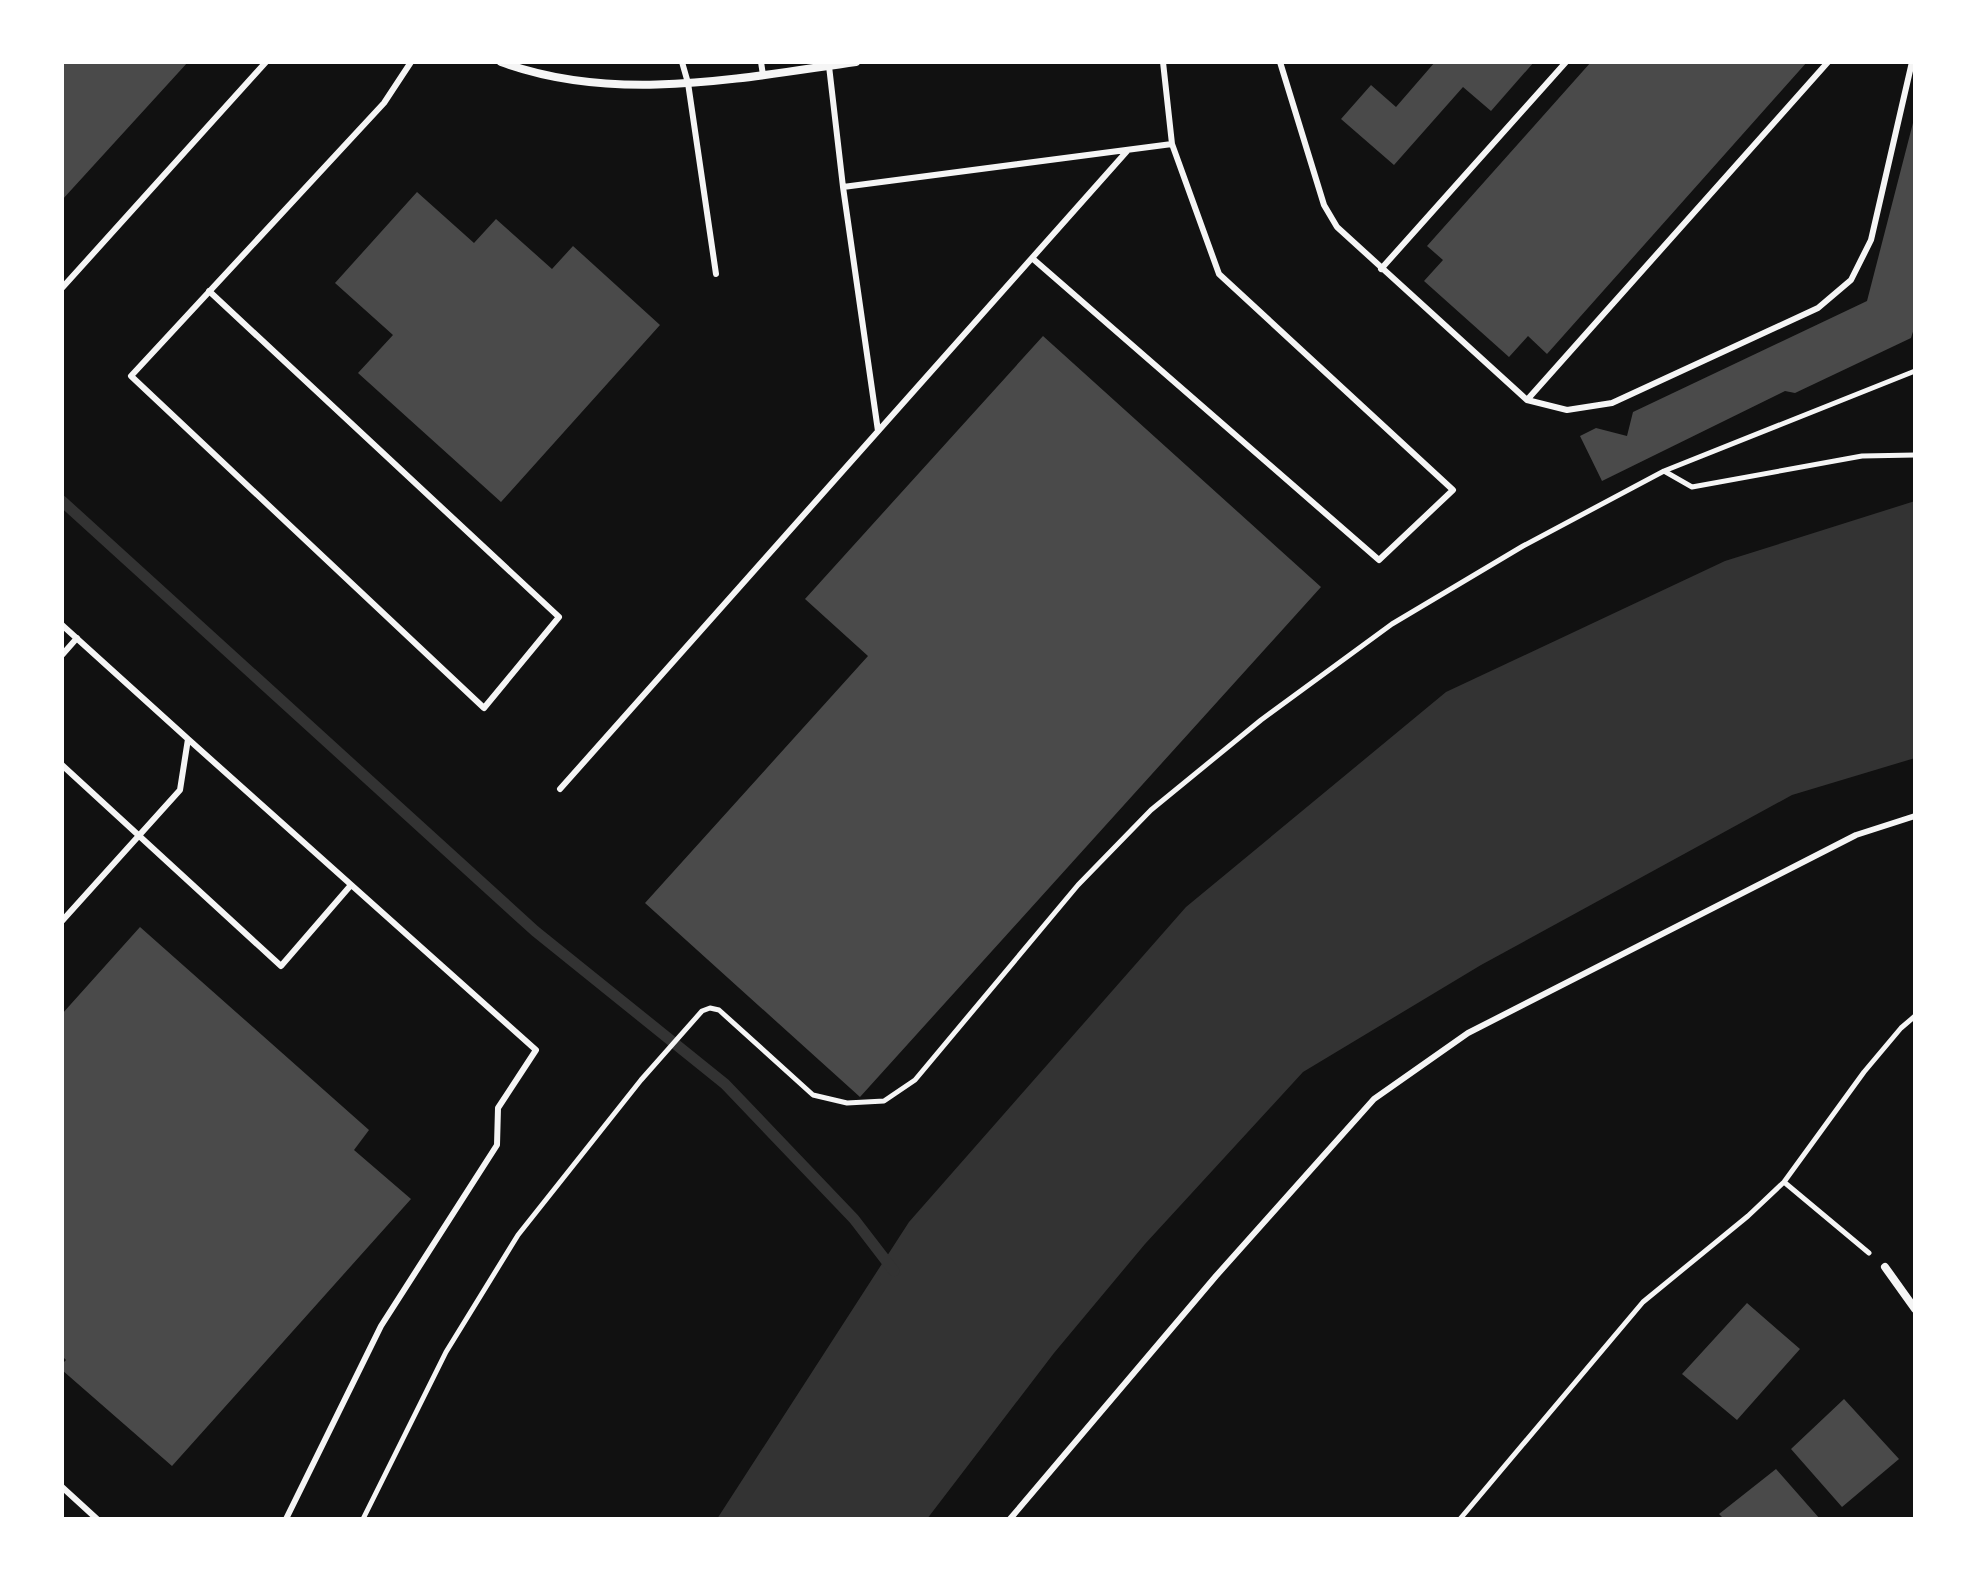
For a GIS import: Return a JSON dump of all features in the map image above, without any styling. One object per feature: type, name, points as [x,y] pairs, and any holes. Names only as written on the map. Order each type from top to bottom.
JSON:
[{"type":"street","points":[[501,62],[560,78],[618,84],[688,83],[856,62]]},
{"type":"street","points":[[1885,1267],[1915,1309]]},
{"type":"lane","points":[[62,288],[266,62]]},
{"type":"lane","points":[[209,291],[559,617],[484,708],[131,376],[209,291],[384,103],[411,62]]},
{"type":"lane","points":[[682,62],[688,83],[716,274]]},
{"type":"lane","points":[[761,62],[763,75]]},
{"type":"lane","points":[[1032,258],[1379,560],[1453,490],[1219,274],[1172,144],[1163,62]]},
{"type":"lane","points":[[1280,62],[1324,205],[1337,227],[1527,400],[1567,410],[1612,403],[1818,308],[1851,280],[1871,240],[1912,62]]},
{"type":"lane","points":[[1381,269],[1566,62]]},
{"type":"lane","points":[[1527,400],[1828,62]]},
{"type":"lane","points":[[829,66],[878,431]]},
{"type":"lane","points":[[843,187],[1172,144]]},
{"type":"lane","points":[[560,789],[1128,150]]},
{"type":"lane","points":[[62,625],[536,1050],[498,1108],[497,1145],[381,1326],[286,1519]]},
{"type":"lane","points":[[62,655],[77,638]]},
{"type":"lane","points":[[62,921],[180,790],[188,739]]},
{"type":"lane","points":[[62,765],[281,966],[351,885]]},
{"type":"lane","points":[[1010,1519],[1216,1276],[1374,1099],[1468,1033],[1856,835],[1915,816]]},
{"type":"lane","points":[[62,1487],[97,1519]]},
{"type":"path","points":[[363,1519],[446,1352],[518,1235],[641,1080],[702,1011],[710,1008],[719,1010],[813,1095],[847,1103],[884,1101],[915,1080],[1078,885],[1151,810],[1261,720],[1392,624],[1523,546],[1664,471],[1915,371]]},
{"type":"path","points":[[1664,471],[1692,487],[1862,456],[1915,455]]},
{"type":"path","points":[[1460,1519],[1643,1302],[1748,1216],[1784,1182],[1864,1072],[1915,1016]]},
{"type":"path","points":[[1784,1182],[1885,1267]]},
{"type":"shaded area","points":[[1915,501],[1915,758],[1792,795],[1481,965],[1303,1072],[1145,1244],[1054,1353],[927,1519],[717,1519],[909,1222],[1186,907],[1446,692],[1725,561]]},
{"type":"building","points":[[62,62],[188,62],[62,200]]},
{"type":"building","points":[[1435,62],[1534,62],[1491,111],[1463,87],[1394,165],[1341,119],[1371,85],[1396,107]]},
{"type":"building","points":[[1591,62],[1807,62],[1547,354],[1528,336],[1509,357],[1424,281],[1443,260],[1427,246]]},
{"type":"building","points":[[1914,119],[1915,325],[1911,338],[1795,393],[1785,391],[1602,481],[1580,436],[1596,428],[1627,436],[1633,412],[1867,301]]},
{"type":"building","points":[[417,192],[474,243],[496,219],[552,269],[573,246],[660,325],[501,502],[358,373],[393,335],[335,283]]},
{"type":"building","points":[[1043,336],[1321,587],[860,1097],[645,903],[868,656],[805,599]]},
{"type":"building","points":[[140,927],[369,1130],[354,1150],[411,1199],[172,1466],[62,1370],[66,1360],[62,1356],[62,1014]]},
{"type":"building","points":[[1747,1303],[1800,1349],[1737,1420],[1682,1374]]},
{"type":"building","points":[[1844,1399],[1899,1459],[1842,1507],[1791,1449]]},
{"type":"building","points":[[1776,1469],[1820,1519],[1724,1519],[1719,1514]]},
{"type":"waterway","points":[[62,501],[535,931],[725,1084],[854,1219],[894,1271]]}]
